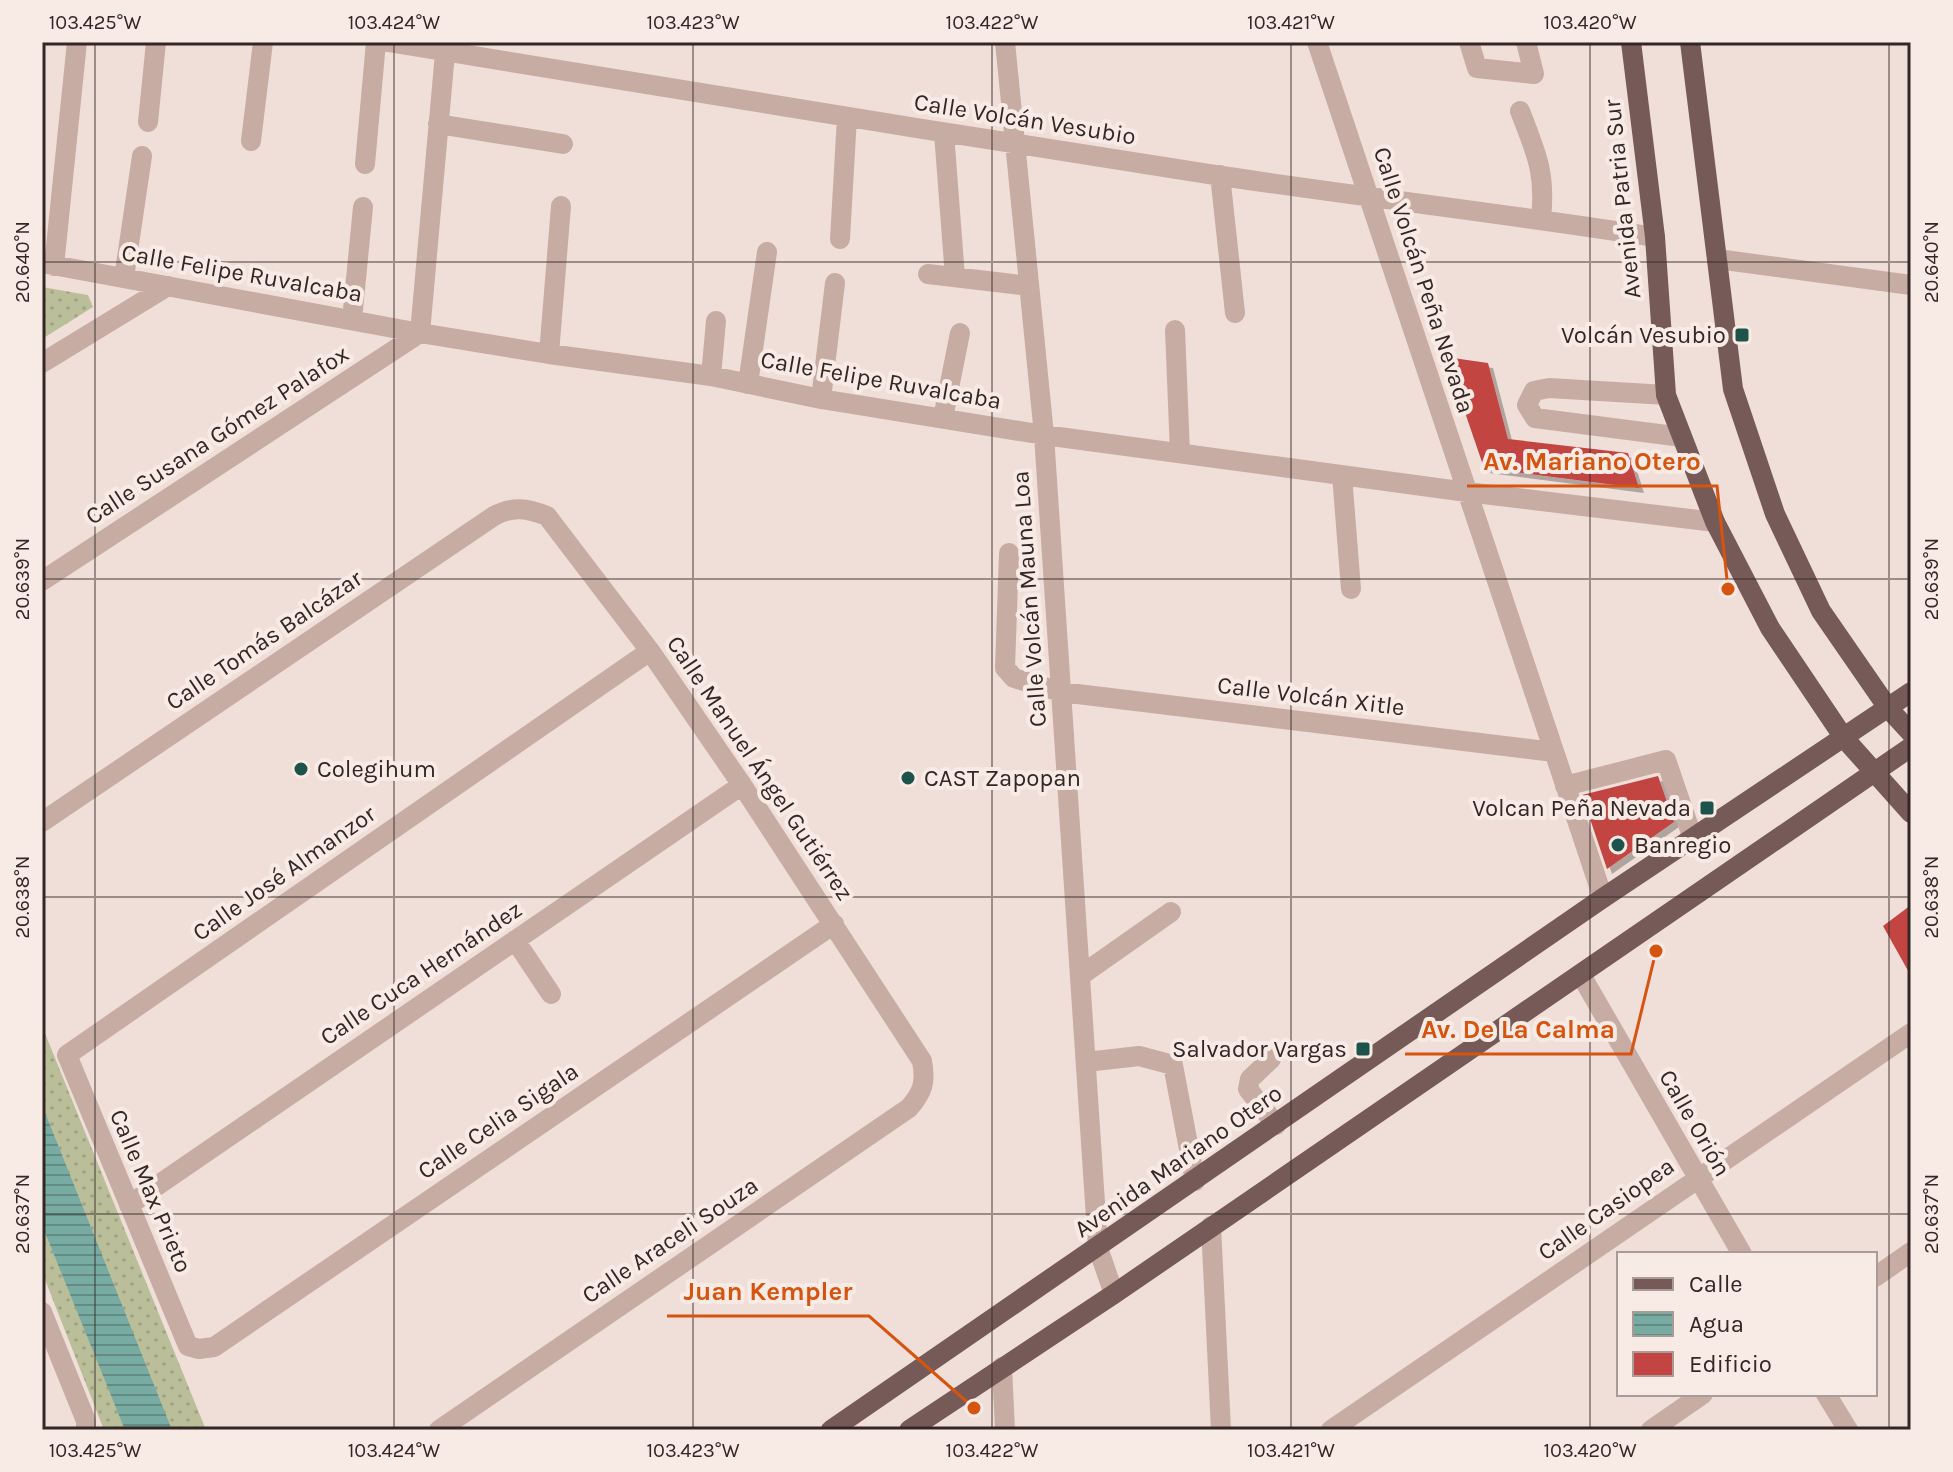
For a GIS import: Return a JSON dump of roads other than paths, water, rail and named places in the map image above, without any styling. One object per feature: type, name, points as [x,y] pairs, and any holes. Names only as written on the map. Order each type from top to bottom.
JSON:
[{"type":"main road","name":"Avenida Patria Sur","points":[[1631,42],[1655,237],[1666,395],[1715,522],[1770,628],[1844,738],[1911,813]]},
{"type":"main road","points":[[1690,42],[1733,389],[1775,514],[1821,611],[1888,708],[1911,733]]},
{"type":"main road","name":"Avenida Mariano Otero","points":[[831,1430],[1603,898],[1911,692]]},
{"type":"main road","points":[[909,1430],[1114,1294],[1911,747]]},
{"type":"street","points":[[48,264],[77,42]]},
{"type":"street","points":[[148,122],[156,42]]},
{"type":"street","points":[[251,141],[263,42]]},
{"type":"street","points":[[365,164],[376,42]]},
{"type":"street","name":"Calle Volcán Vesubio","points":[[388,42],[446,47],[1015,144],[1369,198],[1541,219],[1655,237]]},
{"type":"street","name":"Calle Volcán Mauna Loa","points":[[1005,42],[1044,435],[1098,1248],[1114,1294]]},
{"type":"street","name":"Calle Volcán Peña Nevada","points":[[1317,42],[1603,898]]},
{"type":"street","points":[[1469,42],[1477,68],[1534,74],[1526,42]]},
{"type":"street","points":[[420,333],[446,47]]},
{"type":"street","points":[[1520,111],[1542,168],[1545,189],[1541,219]]},
{"type":"street","points":[[840,239],[847,117]]},
{"type":"street","points":[[438,124],[563,144]]},
{"type":"street","points":[[944,133],[955,277]]},
{"type":"street","points":[[124,278],[142,156]]},
{"type":"street","points":[[1220,175],[1235,313]]},
{"type":"street","points":[[549,354],[561,206]]},
{"type":"street","points":[[352,320],[363,207]]},
{"type":"street","points":[[748,384],[767,252]]},
{"type":"street","points":[[1717,259],[1911,285]]},
{"type":"street","name":"Calle Felipe Ruvalcaba","points":[[48,264],[420,333],[711,376],[821,399],[1044,435],[1715,522]]},
{"type":"street","points":[[928,274],[1029,286]]},
{"type":"street","points":[[821,399],[835,283]]},
{"type":"street","points":[[42,363],[168,286]]},
{"type":"street","points":[[711,376],[716,321]]},
{"type":"street","points":[[1175,330],[1180,453]]},
{"type":"street","name":"Calle Susana Gómez Palafox","points":[[42,581],[420,333]]},
{"type":"street","points":[[943,418],[960,333]]},
{"type":"street","points":[[1666,395],[1549,388],[1534,391],[1527,405],[1535,418],[1682,437]]},
{"type":"street","points":[[1342,475],[1351,589]]},
{"type":"street","name":"Calle Manuel Ángel Gutiérrez","points":[[518,509],[547,516],[650,651],[742,785],[922,1061],[924,1086]]},
{"type":"street","name":"Calle Tomás Balcázar","points":[[42,822],[494,516],[518,509]]},
{"type":"street","name":"Calle Volcán Xitle","points":[[1009,553],[1005,668],[1014,678],[1061,692],[1554,752]]},
{"type":"street","name":"Calle José Almanzor","points":[[67,1055],[650,651]]},
{"type":"street","points":[[1565,786],[1666,760],[1693,839]]},
{"type":"street","name":"Calle Cuca Hernández","points":[[129,1205],[742,785]]},
{"type":"street","points":[[1080,976],[1171,912]]},
{"type":"street","name":"Calle Celia Sigala","points":[[188,1346],[199,1349],[214,1347],[834,924]]},
{"type":"street","points":[[515,940],[551,994]]},
{"type":"street","name":"Calle Orión","points":[[1581,975],[1741,1252]]},
{"type":"street","name":"Calle Casiopea","points":[[1331,1430],[1911,1033]]},
{"type":"street","name":"Calle Max Prieto","points":[[67,1055],[188,1346]]},
{"type":"street","points":[[1086,1062],[1139,1056],[1173,1065],[1195,1181]]},
{"type":"street","points":[[1271,1059],[1250,1079],[1248,1089],[1276,1125]]},
{"type":"street","name":"Calle Araceli Souza","points":[[439,1430],[909,1108],[924,1086]]},
{"type":"street","points":[[1211,1226],[1221,1430]]},
{"type":"street","points":[[1877,1276],[1911,1252]]},
{"type":"street","points":[[42,1312],[86,1425]]},
{"type":"street","points":[[1002,1367],[1005,1430]]},
{"type":"street","points":[[1651,1430],[1700,1396]]},
{"type":"street","points":[[1827,1396],[1848,1430]]},
{"type":"water","points":[[42,1105],[172,1430],[125,1430],[42,1225]]},
{"type":"place","name":"Volcán Vesubio","points":[[1742,335]]},
{"type":"place","name":"Av. Mariano Otero","points":[[1728,589]]},
{"type":"place","name":"Colegihum","points":[[301,769]]},
{"type":"place","name":"CAST Zapopan","points":[[908,778]]},
{"type":"place","name":"Volcan Peña Nevada","points":[[1707,808]]},
{"type":"place","name":"Banregio","points":[[1618,845]]},
{"type":"place","name":"Av. De La Calma","points":[[1656,951]]},
{"type":"place","name":"Salvador Vargas","points":[[1363,1049]]},
{"type":"place","name":"Juan Kempler","points":[[974,1408]]}]
